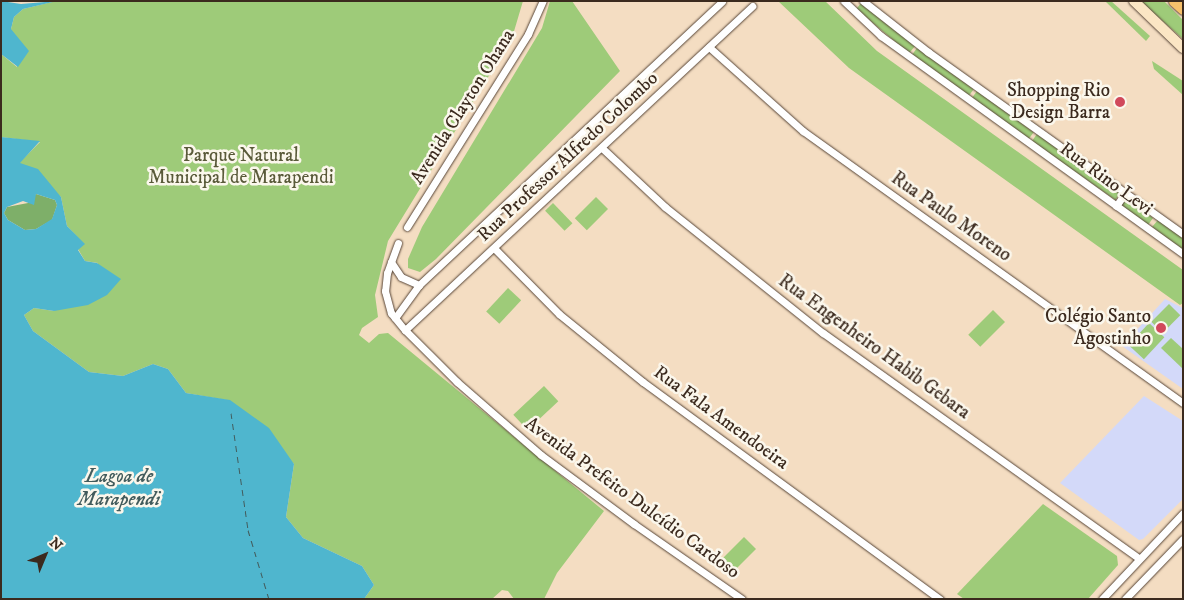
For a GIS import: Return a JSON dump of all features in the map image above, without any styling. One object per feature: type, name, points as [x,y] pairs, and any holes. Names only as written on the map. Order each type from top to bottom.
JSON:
[{"type":"highway","points":[[1174,1],[1183,10]]},
{"type":"main road","points":[[1134,1],[1183,48]]},
{"type":"street","name":"Avenida Clayton Ohana","points":[[407,227],[528,34],[543,1]]},
{"type":"street","name":"Rua Professor Alfredo Colombo","points":[[395,318],[419,285],[722,1]]},
{"type":"street","name":"Rua Rino Levi","points":[[844,1],[896,47],[1183,254]]},
{"type":"street","name":"Rua Rino Levi","points":[[863,1],[1124,193],[1183,234]]},
{"type":"street","name":"Rua Professor Alfredo Colombo","points":[[405,330],[753,6]]},
{"type":"street","name":"Rua Paulo Moreno","points":[[709,47],[804,131],[1183,403]]},
{"type":"street","name":"Rua Engenheiro Habib Gebara","points":[[602,148],[665,207],[823,334],[1139,558]]},
{"type":"street","points":[[1116,206],[1124,193]]},
{"type":"street","points":[[395,318],[388,304],[385,285],[398,243]]},
{"type":"street","name":"Rua Fala Amendoeira","points":[[494,248],[559,314],[643,382],[940,599]]},
{"type":"street","points":[[391,262],[401,277],[419,285]]},
{"type":"street","name":"Avenida Prefeito Dulcídio Cardoso","points":[[395,318],[456,382],[541,455],[634,524],[742,599]]},
{"type":"street","points":[[1102,599],[1183,513]]},
{"type":"street","points":[[1125,599],[1183,539]]},
{"type":"shaded area","name":"Colégio Santo Agostinho","points":[[1165,299],[1183,308],[1183,389],[1122,346]]},
{"type":"shaded area","points":[[1144,396],[1183,421],[1183,499],[1143,539],[1139,540],[1060,483]]},
{"type":"green space","name":"Parque Natural Municipal de Marapendi","points":[[8,1],[523,1],[512,38],[388,241],[375,295],[378,317],[362,328],[359,335],[369,343],[379,334],[388,333],[604,511],[557,573],[544,599],[514,599],[508,591],[502,590],[492,599],[364,599],[374,585],[362,566],[303,538],[286,517],[294,464],[226,400],[186,393],[168,369],[153,364],[123,376],[89,372],[33,331],[24,315],[34,308],[54,311],[98,263],[85,261],[78,249],[84,244],[67,226],[61,197],[19,163],[40,142],[1,137],[1,54],[17,67],[11,29],[14,17],[23,9],[52,2]]},
{"type":"green space","points":[[550,1],[572,1],[620,71],[436,259],[420,272],[408,268],[408,259],[422,227],[542,28]]},
{"type":"green space","points":[[778,1],[825,1],[877,51],[1183,270],[1183,303],[1180,305],[849,68]]},
{"type":"green space","points":[[1105,1],[1111,1],[1150,36],[1146,41]]},
{"type":"green space","points":[[1140,1],[1164,1],[1183,20],[1183,39]]},
{"type":"green space","points":[[862,2],[915,46],[909,53],[856,9]]},
{"type":"green space","points":[[917,48],[974,89],[968,96],[912,55]]},
{"type":"green space","points":[[1152,61],[1183,81],[1183,95],[1154,69]]},
{"type":"green space","points":[[977,91],[1034,132],[1028,139],[972,98]]},
{"type":"green space","points":[[1037,134],[1121,193],[1115,200],[1032,141]]},
{"type":"green space","points":[[36,194],[55,200],[57,205],[52,220],[36,229],[25,230],[8,220],[4,213],[7,207],[28,203]]},
{"type":"green space","points":[[596,197],[608,209],[587,230],[575,218]]},
{"type":"green space","points":[[1125,197],[1153,218],[1148,225],[1120,206]]},
{"type":"green space","points":[[553,203],[572,223],[565,231],[545,211]]},
{"type":"green space","points":[[1158,220],[1183,238],[1183,250],[1152,227]]},
{"type":"green space","points":[[508,288],[521,300],[499,324],[486,311]]},
{"type":"green space","points":[[1169,304],[1180,315],[1163,333],[1151,322]]},
{"type":"green space","points":[[993,310],[1005,322],[980,347],[968,335]]},
{"type":"green space","points":[[1149,323],[1164,337],[1144,359],[1129,345]]},
{"type":"green space","points":[[1171,338],[1183,349],[1183,369],[1161,348]]},
{"type":"green space","points":[[544,386],[558,401],[528,430],[513,415]]},
{"type":"green space","points":[[1043,504],[1117,556],[1118,565],[1088,599],[964,599],[957,594]]},
{"type":"green space","points":[[744,537],[756,549],[731,574],[719,562]]},
{"type":"water","points":[[1,1],[21,4],[57,1],[23,9],[14,17],[11,29],[29,51],[18,67],[1,54]]},
{"type":"water","name":"Lagoa de Marapendi","points":[[1,137],[40,141],[20,163],[38,169],[61,197],[67,226],[85,244],[78,250],[85,261],[97,263],[121,279],[107,295],[88,305],[54,311],[34,308],[24,315],[33,331],[89,372],[123,376],[153,364],[168,369],[186,393],[230,400],[269,428],[294,464],[286,517],[303,538],[362,566],[374,585],[364,599],[1,599]],"holes":[[[36,194],[55,200],[57,205],[52,219],[36,229],[25,230],[8,220],[4,213],[7,207],[23,201],[34,205]]]},
{"type":"ferry route","points":[[231,413],[248,530],[269,599]]},
{"type":"place","name":"Shopping Rio Design Barra","points":[[1120,102]]},
{"type":"place","name":"Colégio Santo Agostinho","points":[[1161,328]]}]
